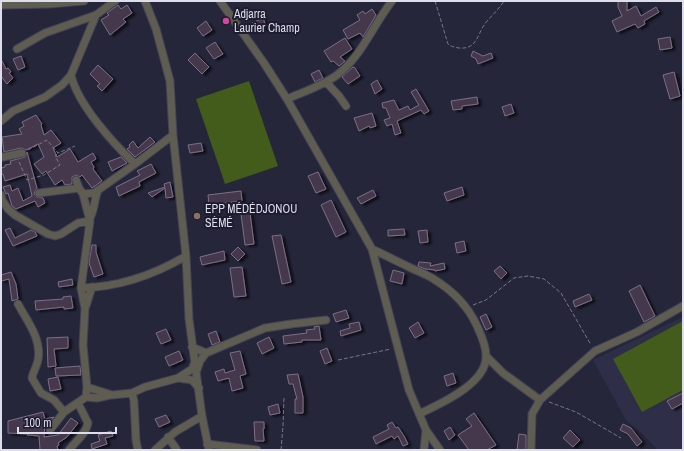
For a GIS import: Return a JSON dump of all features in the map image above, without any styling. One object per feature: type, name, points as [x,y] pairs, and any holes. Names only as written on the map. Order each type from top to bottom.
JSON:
[{"type":"street","points":[[1,5],[49,4],[84,1]]},
{"type":"street","points":[[17,49],[45,33],[96,15],[115,1]]},
{"type":"street","points":[[145,1],[156,29],[170,81],[173,135],[186,256],[189,319],[202,416],[208,447],[257,450]]},
{"type":"street","points":[[220,1],[264,63],[372,249],[409,390],[426,430],[440,450]]},
{"type":"street","points":[[286,99],[326,82],[347,66],[370,35],[392,1]]},
{"type":"street","points":[[1,121],[13,111],[52,93],[71,75],[96,15]]},
{"type":"street","points":[[71,75],[76,90],[96,120],[111,140],[135,164]]},
{"type":"street","points":[[326,82],[346,106]]},
{"type":"street","points":[[39,193],[81,191],[94,193],[173,135]]},
{"type":"street","points":[[2,156],[19,154]]},
{"type":"street","points":[[76,180],[90,220]]},
{"type":"street","points":[[86,397],[87,387],[83,345],[85,308],[81,288],[90,220],[94,211],[98,190]]},
{"type":"street","points":[[1,195],[2,200],[15,215],[48,234],[55,236],[62,234],[78,224],[90,220]]},
{"type":"street","points":[[372,249],[432,278],[453,294],[467,308],[484,341],[486,356],[481,373],[467,387],[441,404],[419,414]]},
{"type":"street","points":[[81,288],[112,284],[155,272],[186,256]]},
{"type":"street","points":[[85,308],[92,287]]},
{"type":"street","points":[[18,304],[34,333],[39,348],[38,361],[32,378],[41,393],[54,400],[64,412]]},
{"type":"street","points":[[531,450],[532,414],[540,400],[595,351],[633,334],[683,306]]},
{"type":"street","points":[[196,371],[200,361],[206,353],[265,328],[285,324],[326,320]]},
{"type":"street","points":[[192,347],[206,353]]},
{"type":"street","points":[[486,356],[503,373],[540,400]]},
{"type":"street","points":[[50,430],[64,412],[86,397],[97,398],[132,393],[145,387],[178,378],[192,368],[195,361]]},
{"type":"street","points":[[178,378],[192,380],[199,388]]},
{"type":"street","points":[[87,387],[112,395]]},
{"type":"street","points":[[132,393],[138,450]]},
{"type":"street","points":[[69,450],[77,442],[88,426],[78,403]]},
{"type":"street","points":[[155,450],[168,438],[202,416]]},
{"type":"street","points":[[424,450],[426,430]]},
{"type":"street","points":[[168,438],[177,450]]},
{"type":"path","points":[[435,1],[448,44],[454,47],[469,48],[474,44],[488,20],[504,1]]},
{"type":"path","points":[[58,153],[47,140],[19,154],[27,180],[44,175],[60,165],[55,156],[58,153],[75,146]]},
{"type":"path","points":[[467,308],[486,300],[514,278],[528,276],[544,279],[561,293],[595,351]]},
{"type":"path","points":[[338,360],[398,348]]},
{"type":"path","points":[[281,450],[284,398]]},
{"type":"path","points":[[540,400],[576,412],[621,438]]},
{"type":"shaded area","points":[[683,317],[683,450],[658,450],[643,434],[626,420],[593,360]]},
{"type":"green space","points":[[249,81],[278,166],[225,184],[196,99]]},
{"type":"green space","points":[[683,321],[683,390],[642,412],[613,359]]},
{"type":"building","points":[[618,1],[627,1],[627,11],[636,6],[641,16],[656,7],[659,12],[644,21],[645,24],[638,28],[635,24],[617,32],[612,21],[622,16],[618,7]]},
{"type":"building","points":[[118,5],[121,9],[127,5],[132,13],[123,19],[126,22],[110,35],[101,20],[109,15],[107,13]]},
{"type":"building","points":[[372,9],[376,15],[363,37],[360,33],[348,39],[343,30],[360,20],[357,15],[363,11],[365,14]]},
{"type":"building","points":[[263,18],[266,26],[256,31],[252,23]]},
{"type":"building","points":[[206,21],[212,30],[203,36],[197,28]]},
{"type":"building","points":[[670,37],[672,48],[660,50],[658,39]]},
{"type":"building","points":[[345,38],[352,49],[340,57],[345,61],[339,66],[333,61],[331,62],[324,51]]},
{"type":"building","points":[[215,42],[223,54],[214,59],[206,48]]},
{"type":"building","points":[[473,51],[483,56],[491,53],[493,58],[478,64],[476,59],[471,56]]},
{"type":"building","points":[[195,53],[209,67],[202,74],[188,60]]},
{"type":"building","points":[[21,56],[25,67],[18,70],[13,59]]},
{"type":"building","points":[[1,59],[6,69],[8,68],[11,72],[9,73],[13,78],[7,84],[1,76]]},
{"type":"building","points":[[98,65],[113,79],[102,91],[97,86],[100,84],[90,74]]},
{"type":"building","points":[[353,67],[360,76],[348,84],[342,77]]},
{"type":"building","points":[[319,70],[323,78],[315,82],[311,74]]},
{"type":"building","points":[[674,72],[680,96],[670,99],[663,75]]},
{"type":"building","points":[[377,80],[382,89],[375,94],[371,84]]},
{"type":"building","points":[[416,89],[429,111],[424,114],[421,110],[397,121],[401,133],[395,135],[392,124],[387,126],[384,120],[390,118],[386,108],[383,108],[382,103],[394,100],[399,110],[408,106],[410,110],[419,105],[411,92]]},
{"type":"building","points":[[477,97],[478,104],[462,106],[462,109],[453,110],[451,101]]},
{"type":"building","points":[[511,104],[514,113],[505,116],[502,107]]},
{"type":"building","points":[[372,113],[376,126],[370,128],[369,126],[359,131],[354,118]]},
{"type":"building","points":[[36,115],[42,124],[44,135],[51,130],[61,143],[53,148],[57,157],[70,149],[78,162],[93,153],[96,159],[91,162],[94,167],[93,169],[102,181],[92,188],[82,175],[80,177],[76,175],[72,177],[72,184],[65,185],[62,180],[55,185],[46,171],[42,174],[34,164],[44,157],[38,144],[26,150],[21,148],[4,152],[2,137],[22,134],[19,129],[24,126],[22,122]]},
{"type":"building","points":[[150,137],[155,142],[135,157],[127,149],[133,141],[138,148]]},
{"type":"building","points":[[201,143],[203,151],[190,153],[188,145]]},
{"type":"building","points":[[27,152],[37,188],[34,194],[37,197],[43,198],[45,203],[38,207],[35,201],[16,209],[12,206],[8,193],[6,194],[3,187],[10,185],[12,191],[18,188],[23,201],[32,196],[27,174],[5,181],[3,174],[1,175],[1,168],[5,167],[5,165],[11,164],[10,161],[25,157]]},
{"type":"building","points":[[121,157],[127,163],[112,171],[108,162]]},
{"type":"building","points":[[151,164],[156,173],[139,182],[140,186],[119,196],[116,187],[140,175],[137,171]]},
{"type":"building","points":[[318,172],[326,189],[316,193],[308,176]]},
{"type":"building","points":[[170,182],[173,197],[166,198],[165,188],[152,197],[148,193],[165,187],[164,184]]},
{"type":"building","points":[[462,187],[464,195],[447,201],[444,193]]},
{"type":"building","points":[[373,190],[376,196],[361,204],[357,198]]},
{"type":"building","points":[[241,191],[242,201],[209,205],[208,195]]},
{"type":"building","points":[[331,200],[346,232],[336,237],[321,205]]},
{"type":"building","points":[[250,213],[254,244],[245,245],[241,214]]},
{"type":"building","points":[[10,228],[15,238],[31,230],[35,232],[37,236],[13,246],[5,230]]},
{"type":"building","points":[[404,229],[405,235],[388,236],[388,230]]},
{"type":"building","points":[[427,230],[428,242],[420,243],[418,231]]},
{"type":"building","points":[[281,235],[291,282],[282,284],[272,236]]},
{"type":"building","points":[[464,241],[466,251],[457,253],[455,243]]},
{"type":"building","points":[[92,245],[96,245],[96,252],[103,274],[94,277],[89,263]]},
{"type":"building","points":[[238,247],[245,254],[238,261],[231,254]]},
{"type":"building","points":[[224,251],[225,260],[202,265],[200,257]]},
{"type":"building","points":[[419,262],[431,263],[430,266],[444,263],[445,269],[435,271],[425,269],[418,266]]},
{"type":"building","points":[[500,266],[507,273],[501,279],[494,271]]},
{"type":"building","points":[[242,267],[246,296],[234,297],[230,268]]},
{"type":"building","points":[[393,270],[404,273],[402,284],[390,281]]},
{"type":"building","points":[[11,272],[16,284],[18,299],[12,301],[9,279],[1,281],[1,275]]},
{"type":"building","points":[[72,279],[73,285],[59,287],[58,282]]},
{"type":"building","points":[[640,285],[655,316],[644,322],[629,291]]},
{"type":"building","points":[[589,294],[592,300],[575,307],[573,301]]},
{"type":"building","points":[[71,296],[73,308],[64,309],[64,307],[36,310],[35,301],[63,299],[63,297]]},
{"type":"building","points":[[346,310],[349,318],[336,322],[333,314]]},
{"type":"building","points":[[486,314],[492,327],[486,330],[480,317]]},
{"type":"building","points":[[359,322],[361,330],[341,336],[340,331],[350,328],[349,324]]},
{"type":"building","points":[[418,322],[424,333],[415,338],[409,328]]},
{"type":"building","points":[[319,326],[321,340],[302,340],[302,342],[284,344],[283,336],[307,333],[306,330],[315,329],[314,327]]},
{"type":"building","points":[[166,329],[171,340],[161,344],[156,333]]},
{"type":"building","points":[[216,331],[220,342],[212,345],[208,334]]},
{"type":"building","points":[[68,337],[68,348],[54,349],[56,366],[48,367],[47,338]]},
{"type":"building","points":[[269,337],[274,348],[262,354],[257,343]]},
{"type":"building","points":[[327,348],[332,361],[325,364],[320,351]]},
{"type":"building","points":[[179,351],[183,360],[169,366],[165,357]]},
{"type":"building","points":[[240,351],[246,374],[240,376],[243,388],[232,391],[229,378],[218,381],[215,372],[224,369],[225,373],[235,370],[230,353]]},
{"type":"building","points":[[80,366],[81,375],[56,376],[55,368]]},
{"type":"building","points":[[453,373],[456,383],[447,386],[444,376]]},
{"type":"building","points":[[298,374],[303,397],[303,413],[295,413],[295,399],[297,399],[293,384],[289,384],[287,375]]},
{"type":"building","points":[[58,377],[61,389],[50,391],[48,379]]},
{"type":"building","points":[[683,393],[683,403],[672,409],[667,401]]},
{"type":"building","points":[[278,404],[280,413],[270,415],[268,407]]},
{"type":"building","points":[[43,412],[45,419],[54,417],[49,423],[45,424],[44,437],[58,435],[71,418],[78,423],[67,437],[58,443],[58,450],[40,450],[39,436],[8,433],[8,421]]},
{"type":"building","points":[[474,413],[496,445],[487,450],[469,450],[458,435],[472,426],[466,419]]},
{"type":"building","points":[[166,415],[170,422],[159,427],[155,419]]},
{"type":"building","points":[[254,422],[264,422],[264,441],[255,441]]},
{"type":"building","points":[[392,422],[396,428],[398,427],[408,444],[403,446],[398,436],[394,439],[392,436],[376,444],[373,437],[389,429],[387,425]]},
{"type":"building","points":[[623,424],[631,428],[642,442],[637,446],[628,434],[620,430]]},
{"type":"building","points":[[450,427],[455,435],[449,440],[444,431]]},
{"type":"building","points":[[570,430],[580,440],[573,447],[563,438]]},
{"type":"building","points":[[111,431],[113,436],[105,438],[107,444],[92,449],[91,444],[100,441],[98,435]]},
{"type":"building","points":[[519,434],[526,435],[526,450],[517,450]]},
{"type":"place","name":"Adjarra Laurier Champ","points":[[226,21]]},
{"type":"place","name":"EPP MÉDÉDJONOU SÈMÉ","points":[[197,216]]}]
